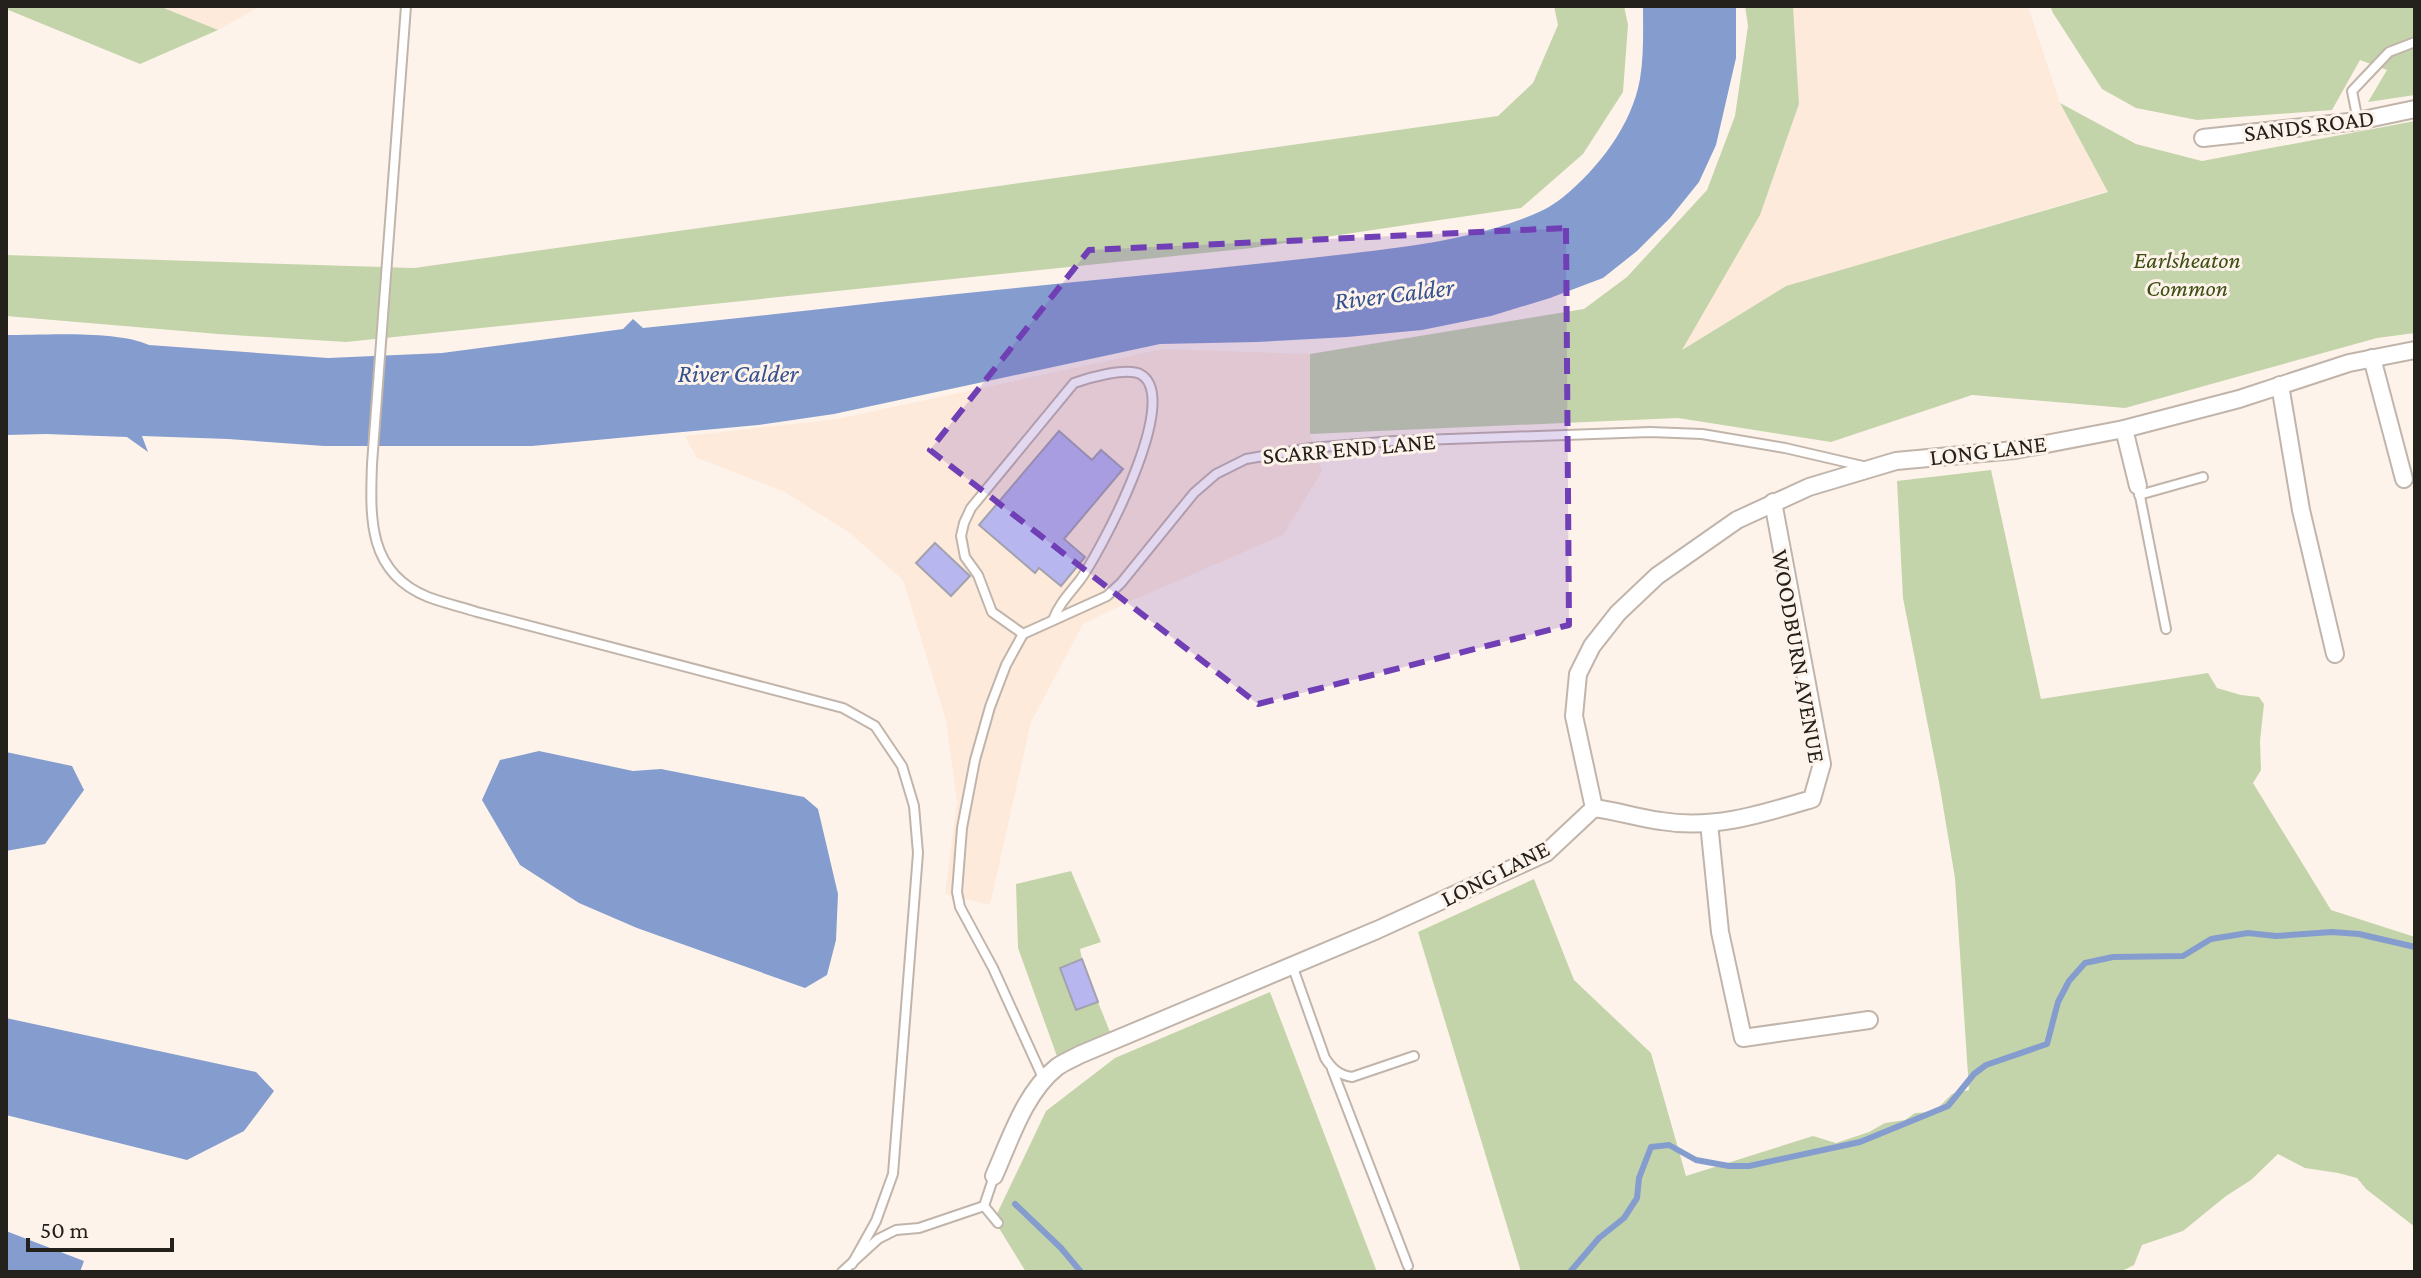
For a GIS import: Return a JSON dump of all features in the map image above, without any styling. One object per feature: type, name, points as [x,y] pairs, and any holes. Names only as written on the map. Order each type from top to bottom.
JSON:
[{"type":"street","name":"SANDS ROAD","points":[[2203,138],[2358,121],[2415,109]]},
{"type":"street","points":[[2404,479],[2372,358],[2415,350]]},
{"type":"street","name":"LONG LANE","points":[[994,1176],[1026,1106],[1044,1080],[1058,1067],[1079,1055],[1377,930],[1546,853],[1594,808],[1574,716],[1578,674],[1592,646],[1618,613],[1657,576],[1737,520],[1809,487],[1896,461],[2015,450],[2124,429],[2372,358]]},
{"type":"street","points":[[2280,385],[2301,510],[2335,654]]},
{"type":"street","points":[[2124,429],[2139,491]]},
{"type":"street","name":"WOODBURN AVENUE","points":[[1594,808],[1662,822],[1709,823],[1749,818],[1812,799],[1822,764],[1773,502]]},
{"type":"street","points":[[1709,823],[1720,932],[1743,1038],[1869,1020]]},
{"type":"lane","points":[[406,6],[370,505],[382,559],[398,579],[426,596],[843,708],[875,726],[902,766],[914,806],[918,853],[893,1174],[876,1221],[852,1264]]},
{"type":"lane","points":[[2358,121],[2352,91],[2389,52],[2415,42]]},
{"type":"lane","points":[[1044,1080],[993,968],[960,907],[957,892],[962,828],[975,760],[1006,665],[1023,634],[992,612],[978,575],[965,557],[961,536],[971,508],[1074,383],[1131,372],[1141,375],[1150,391],[1151,431],[1135,475],[1102,542],[1080,580],[1059,605],[1053,621]]},
{"type":"lane","name":"SCARR END LANE","points":[[1023,634],[1107,596],[1194,493],[1216,474],[1246,459],[1278,452],[1394,441],[1650,432],[1702,434],[1785,448],[1872,468]]},
{"type":"lane","points":[[2166,629],[2139,491],[2203,477]]},
{"type":"lane","points":[[1292,964],[1325,1058],[1332,1069],[1408,1266]]},
{"type":"lane","points":[[1332,1069],[1343,1076],[1352,1077],[1414,1056]]},
{"type":"lane","name":"LONG LANE","points":[[984,1206],[994,1176]]},
{"type":"lane","points":[[842,1272],[878,1239],[896,1230],[919,1228],[984,1206],[998,1223]]},
{"type":"highlighted area","points":[[1566,228],[1569,625],[1258,704],[930,450],[1089,250]]},
{"type":"shaded area","points":[[159,6],[261,6],[218,30]]},
{"type":"shaded area","points":[[1793,6],[2028,6],[2060,103],[2108,191],[1786,286],[1680,351],[1760,215],[1799,104]]},
{"type":"shaded area","points":[[1163,349],[1310,354],[1310,434],[1322,471],[1283,535],[1083,624],[1031,722],[990,905],[945,894],[957,802],[946,720],[903,580],[850,533],[783,491],[697,458],[685,436],[837,419]]},
{"type":"green space","points":[[6,6],[159,6],[218,30],[140,64],[6,9]]},
{"type":"green space","points":[[1554,6],[1624,6],[1628,25],[1623,92],[1583,154],[1521,208],[1252,248],[346,342],[6,316],[6,255],[414,268],[1498,116],[1533,83],[1558,25]]},
{"type":"green space","name":"Earlsheaton Common","points":[[1745,6],[1793,6],[1799,104],[1760,215],[1682,350],[1786,286],[2108,192],[2060,103],[2136,144],[2202,161],[2415,121],[2415,333],[2377,338],[2125,408],[1972,395],[1831,442],[1678,418],[1310,434],[1310,354],[1584,309],[1627,277],[1707,190],[1735,116],[1748,26]]},
{"type":"green space","points":[[2050,6],[2415,6],[2415,95],[2368,102],[2387,70],[2360,60],[2332,110],[2197,120],[2136,108],[2102,89]]},
{"type":"green space","points":[[1991,470],[2041,699],[2208,673],[2217,688],[2259,697],[2264,704],[2261,770],[2253,783],[2331,910],[2415,937],[2415,1227],[2366,1189],[2357,1178],[2305,1168],[2278,1154],[2251,1180],[2183,1231],[2142,1245],[2134,1265],[2120,1272],[1521,1272],[1418,932],[1534,879],[1574,980],[1651,1053],[1686,1176],[1813,1136],[1836,1143],[1885,1123],[1905,1120],[1915,1113],[1934,1112],[1952,1094],[1969,1090],[1955,878],[1903,598],[1897,481]]},
{"type":"green space","points":[[1071,871],[1101,942],[1080,949],[1082,959],[1060,968],[1076,1010],[1098,1002],[1112,1037],[1058,1059],[1018,948],[1016,884]]},
{"type":"green space","points":[[1270,992],[1377,1272],[1026,1272],[994,1220],[1046,1111],[1115,1058]]},
{"type":"water","name":"River Calder","points":[[1643,6],[1736,6],[1736,58],[1716,145],[1699,182],[1670,218],[1637,251],[1603,278],[1491,316],[1422,330],[1347,337],[1160,344],[834,414],[758,425],[532,446],[324,446],[142,436],[148,452],[127,437],[6,435],[6,335],[99,335],[149,345],[328,358],[442,353],[623,329],[633,319],[643,328],[1361,252],[1435,242],[1484,231],[1556,203],[1588,174],[1612,145],[1630,113],[1640,79]]},
{"type":"water","points":[[539,751],[633,771],[661,769],[804,797],[818,809],[838,894],[836,940],[827,975],[805,988],[637,928],[579,903],[520,865],[482,800],[500,760]]},
{"type":"water","points":[[6,752],[72,766],[84,790],[45,844],[6,851]]},
{"type":"water","points":[[6,1018],[256,1072],[274,1091],[244,1131],[187,1160],[6,1115]]},
{"type":"water","points":[[6,1231],[84,1261],[80,1272],[6,1272]]},
{"type":"building","points":[[1059,431],[1092,460],[1101,450],[1123,469],[1064,539],[1085,557],[1061,586],[1039,568],[1035,573],[979,525]]},
{"type":"building","points":[[935,543],[970,576],[951,596],[916,563]]},
{"type":"building","points":[[1082,959],[1098,1002],[1076,1010],[1060,968]]},
{"type":"waterway","points":[[1570,1272],[1599,1238],[1624,1218],[1637,1198],[1639,1178],[1651,1147],[1669,1145],[1696,1160],[1749,1166],[1860,1142],[1948,1106],[1974,1074],[1986,1065],[2047,1044],[2058,1002],[2069,981],[2085,963],[2113,957],[2183,956],[2211,939],[2248,933],[2276,936],[2332,932],[2359,934],[2415,947]]},
{"type":"waterway","points":[[1015,1204],[1081,1272]]}]
